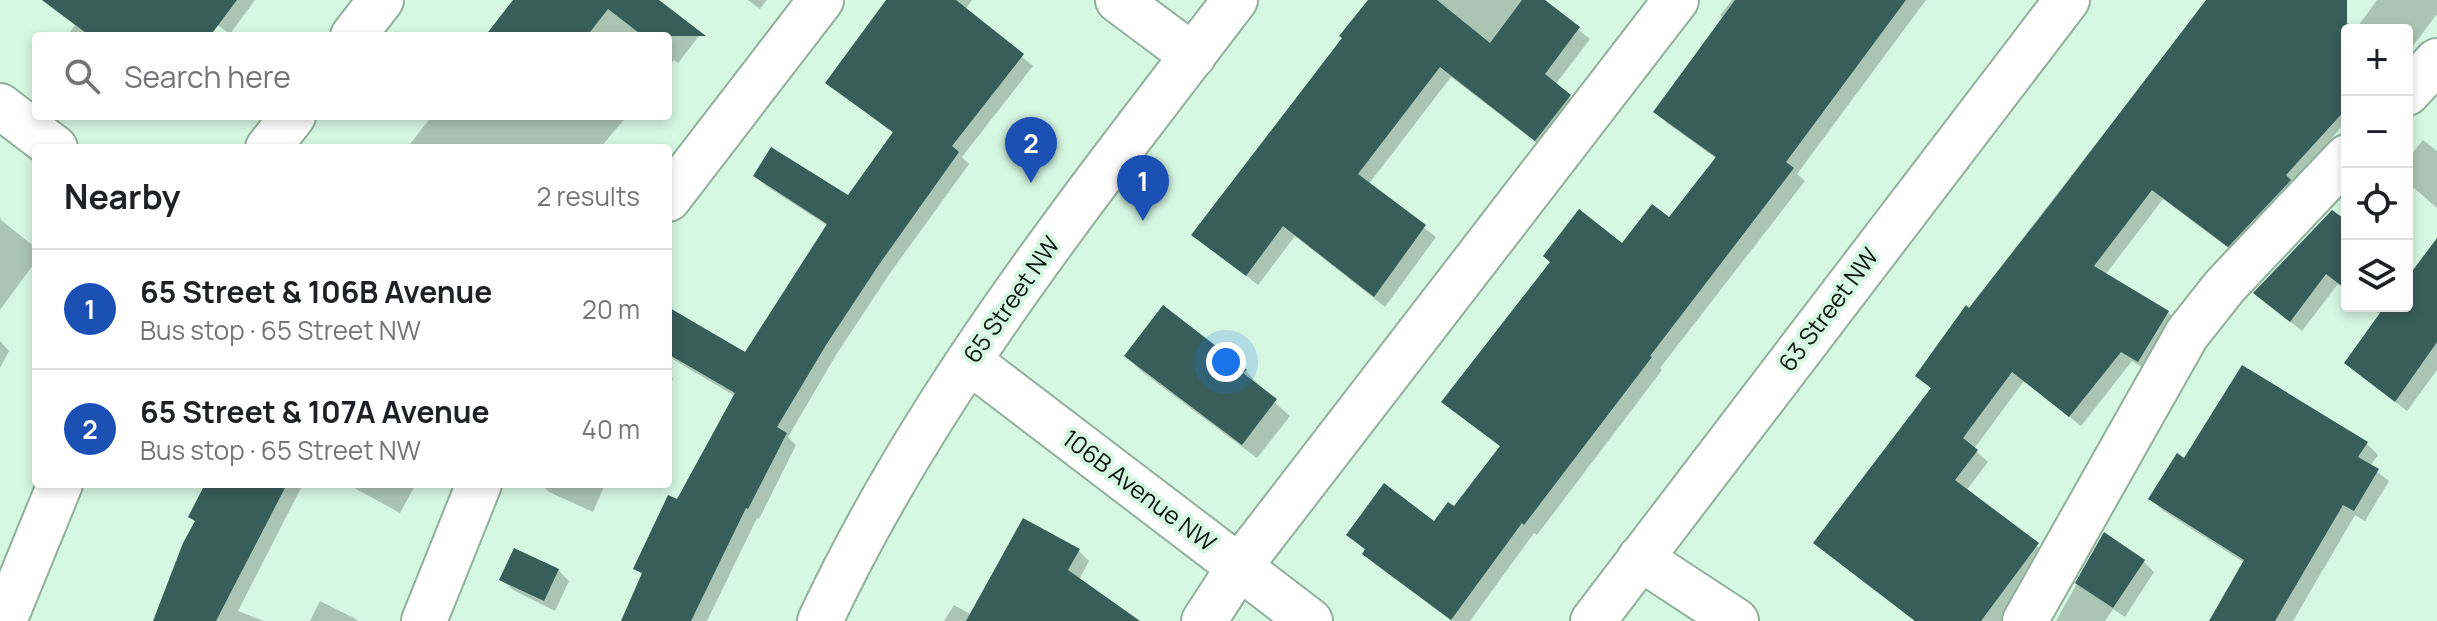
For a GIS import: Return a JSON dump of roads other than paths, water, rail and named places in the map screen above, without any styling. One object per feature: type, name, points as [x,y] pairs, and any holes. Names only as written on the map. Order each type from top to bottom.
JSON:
[{"type":"street","points":[[356,32],[381,0]]},
{"type":"street","points":[[672,194],[821,0]]},
{"type":"street","points":[[1118,0],[1193,56]]},
{"type":"street","name":"65 Street NW","points":[[820,621],[870,520],[917,439],[1000,313],[1235,0]]},
{"type":"street","points":[[1204,621],[1239,567],[1676,0]]},
{"type":"street","name":"63 Street NW","points":[[1593,621],[2067,0]]},
{"type":"street","points":[[2413,87],[2437,61]]},
{"type":"street","points":[[0,106],[50,144]]},
{"type":"street","points":[[271,144],[290,120]]},
{"type":"street","points":[[2025,621],[2187,334],[2225,286],[2341,163]]},
{"type":"street","name":"106B Avenue NW","points":[[969,361],[1310,621]]},
{"type":"street","points":[[4,621],[58,488]]},
{"type":"street","points":[[424,621],[477,488]]},
{"type":"street","points":[[1640,558],[1736,621]]},
{"type":"place","name":"65 Street & 107A Avenue","points":[[1031,183]]},
{"type":"place","name":"65 Street & 106B Avenue","points":[[1143,221]]}]
